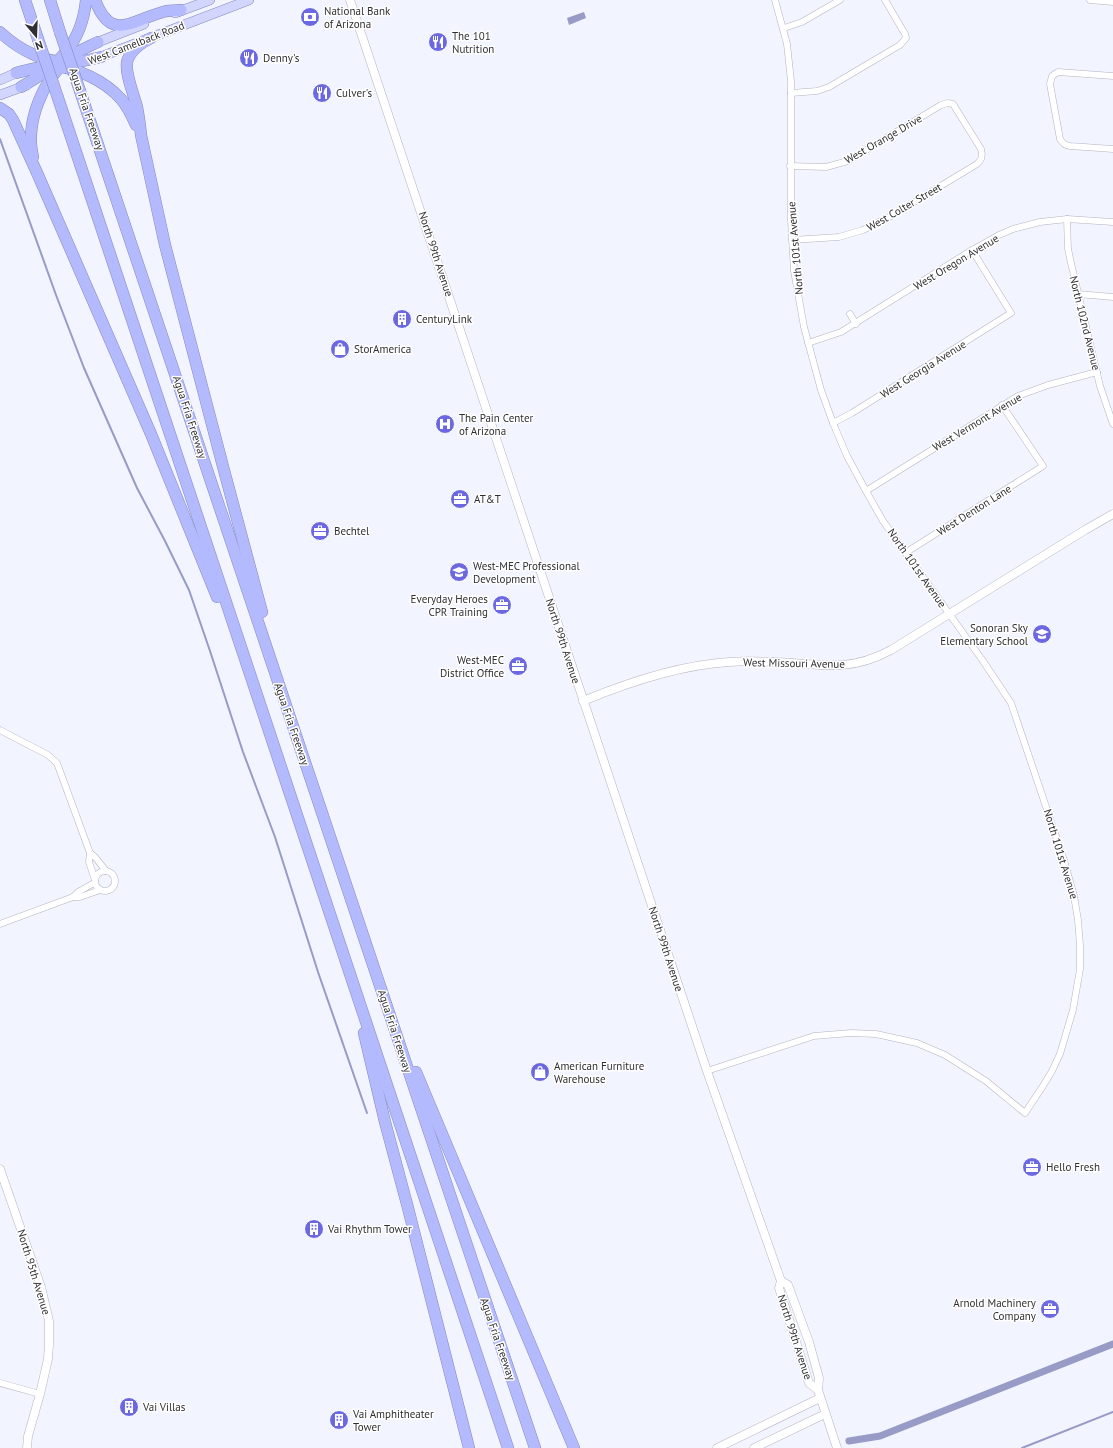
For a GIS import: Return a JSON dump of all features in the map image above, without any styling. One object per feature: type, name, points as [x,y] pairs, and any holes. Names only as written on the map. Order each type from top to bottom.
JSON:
[{"type":"highway","points":[[25,0],[508,1448]]},
{"type":"highway","name":"Agua Fria Freeway","points":[[50,0],[534,1448]]},
{"type":"highway","points":[[38,175],[31,141],[32,124],[41,97],[79,28],[86,0]]},
{"type":"highway","points":[[95,0],[103,17],[107,21],[116,25],[130,24],[164,11],[181,10]]},
{"type":"highway","points":[[0,32],[10,42],[23,50],[98,80],[113,92],[128,108],[141,135]]},
{"type":"highway","points":[[151,38],[132,51],[127,67],[140,122],[141,135],[160,223],[227,482],[263,613],[274,669]]},
{"type":"highway","points":[[21,87],[39,78],[77,53],[98,42]]},
{"type":"highway","points":[[16,73],[41,67],[101,57]]},
{"type":"highway","points":[[0,108],[9,114],[13,120],[38,175],[151,434],[196,542],[228,627],[250,677]]},
{"type":"highway","points":[[375,971],[406,1040],[424,1092],[574,1448]]},
{"type":"highway","points":[[352,980],[384,1122],[408,1208],[469,1448]]},
{"type":"main road","name":"West Camelback Road","points":[[98,42],[210,0]]},
{"type":"main road","name":"West Camelback Road","points":[[101,57],[249,0]]},
{"type":"main road","name":"North 99th Avenue","points":[[350,0],[707,1071],[781,1281],[779,1288],[810,1383],[819,1394]]},
{"type":"main road","points":[[0,80],[16,73]]},
{"type":"main road","points":[[0,95],[21,87]]},
{"type":"main road","name":"West Missouri Avenue","points":[[583,701],[602,693],[656,676],[695,666],[746,661],[841,665],[878,657],[1113,514]]},
{"type":"main road","name":"North 95th Avenue","points":[[0,1169],[41,1287],[49,1321],[49,1345],[40,1394],[28,1436],[27,1448]]},
{"type":"main road","name":"North 99th Avenue","points":[[781,1281],[788,1285],[809,1342],[819,1378],[819,1394],[836,1444]]},
{"type":"main road","points":[[717,1448],[819,1394]]},
{"type":"main road","points":[[754,1448],[825,1414]]},
{"type":"street","name":"North 101st Avenue","points":[[707,1071],[814,1036],[850,1033],[876,1034],[917,1043],[945,1055],[986,1081],[1025,1113],[1052,1071],[1060,1054],[1074,1010],[1080,969],[1078,920],[1074,896],[1064,860],[1011,703],[983,661],[905,553],[866,491],[847,456],[821,390],[808,343],[797,290],[792,240],[790,166],[791,94],[788,49],[784,28],[775,0]]},
{"type":"street","points":[[784,28],[802,22],[840,0]]},
{"type":"street","points":[[791,94],[830,88],[900,45],[906,38],[903,30],[885,0]]},
{"type":"street","points":[[1090,0],[1113,2]]},
{"type":"street","points":[[1113,76],[1058,72],[1052,76],[1050,84],[1062,143],[1070,146],[1113,149]]},
{"type":"street","name":"West Orange Drive","points":[[790,166],[826,166],[848,161],[941,105],[948,103]]},
{"type":"street","name":"West Colter Street","points":[[792,240],[848,235],[872,227],[977,164],[983,156],[981,149],[953,104],[948,103]]},
{"type":"street","name":"West Oregon Avenue","points":[[808,343],[835,335],[856,324],[972,250],[999,235],[1026,225],[1040,222],[1067,219],[1113,222]]},
{"type":"street","name":"North 102nd Avenue","points":[[1067,219],[1068,249],[1078,294],[1103,396],[1113,424]]},
{"type":"street","name":"West Georgia Avenue","points":[[833,423],[852,413],[1011,313],[972,250]]},
{"type":"street","points":[[1078,294],[1113,297]]},
{"type":"street","points":[[850,314],[856,324]]},
{"type":"street","name":"West Vermont Avenue","points":[[866,491],[1018,396],[1067,379],[1097,372]]},
{"type":"street","name":"West Denton Lane","points":[[905,553],[1043,466],[1002,405]]},
{"type":"street","points":[[1,729],[48,755],[57,763],[90,853],[89,862],[94,881],[97,888],[100,890]]},
{"type":"street","points":[[73,896],[80,897],[100,890],[108,891],[115,884],[114,876],[106,871],[90,853]]},
{"type":"street","points":[[0,924],[73,896],[94,881],[100,872],[106,871]]},
{"type":"street","points":[[0,1384],[40,1394]]},
{"type":"water","points":[[584,12],[586,18],[569,25],[567,18]]},
{"type":"waterway","points":[[0,139],[84,368],[137,488],[189,590],[243,752],[275,837],[318,972],[367,1113]]},
{"type":"waterway","points":[[849,1441],[880,1436],[1113,1344]]},
{"type":"waterway","points":[[1022,1448],[1113,1412]]},
{"type":"place","name":"National Bank of Arizona","points":[[310,17]]},
{"type":"place","name":"The 101 Nutrition","points":[[438,42]]},
{"type":"place","name":"Denny's","points":[[249,58]]},
{"type":"place","name":"Culver's","points":[[322,93]]},
{"type":"place","name":"CenturyLink","points":[[402,319]]},
{"type":"place","name":"StorAmerica","points":[[340,349]]},
{"type":"place","name":"The Pain Center of Arizona","points":[[445,424]]},
{"type":"place","name":"AT&T","points":[[460,499]]},
{"type":"place","name":"Bechtel","points":[[320,531]]},
{"type":"place","name":"West-MEC Professional Development","points":[[459,572]]},
{"type":"place","name":"Everyday Heroes CPR Training","points":[[502,605]]},
{"type":"place","name":"Sonoran Sky Elementary School","points":[[1042,634]]},
{"type":"place","name":"West-MEC District Office","points":[[518,666]]},
{"type":"place","name":"American Furniture Warehouse","points":[[540,1072]]},
{"type":"place","name":"Hello Fresh","points":[[1032,1167]]},
{"type":"place","name":"Vai Rhythm Tower","points":[[314,1229]]},
{"type":"place","name":"Arnold Machinery Company","points":[[1050,1309]]},
{"type":"place","name":"Vai Villas","points":[[129,1407]]},
{"type":"place","name":"Vai Amphitheater Tower","points":[[339,1420]]}]
